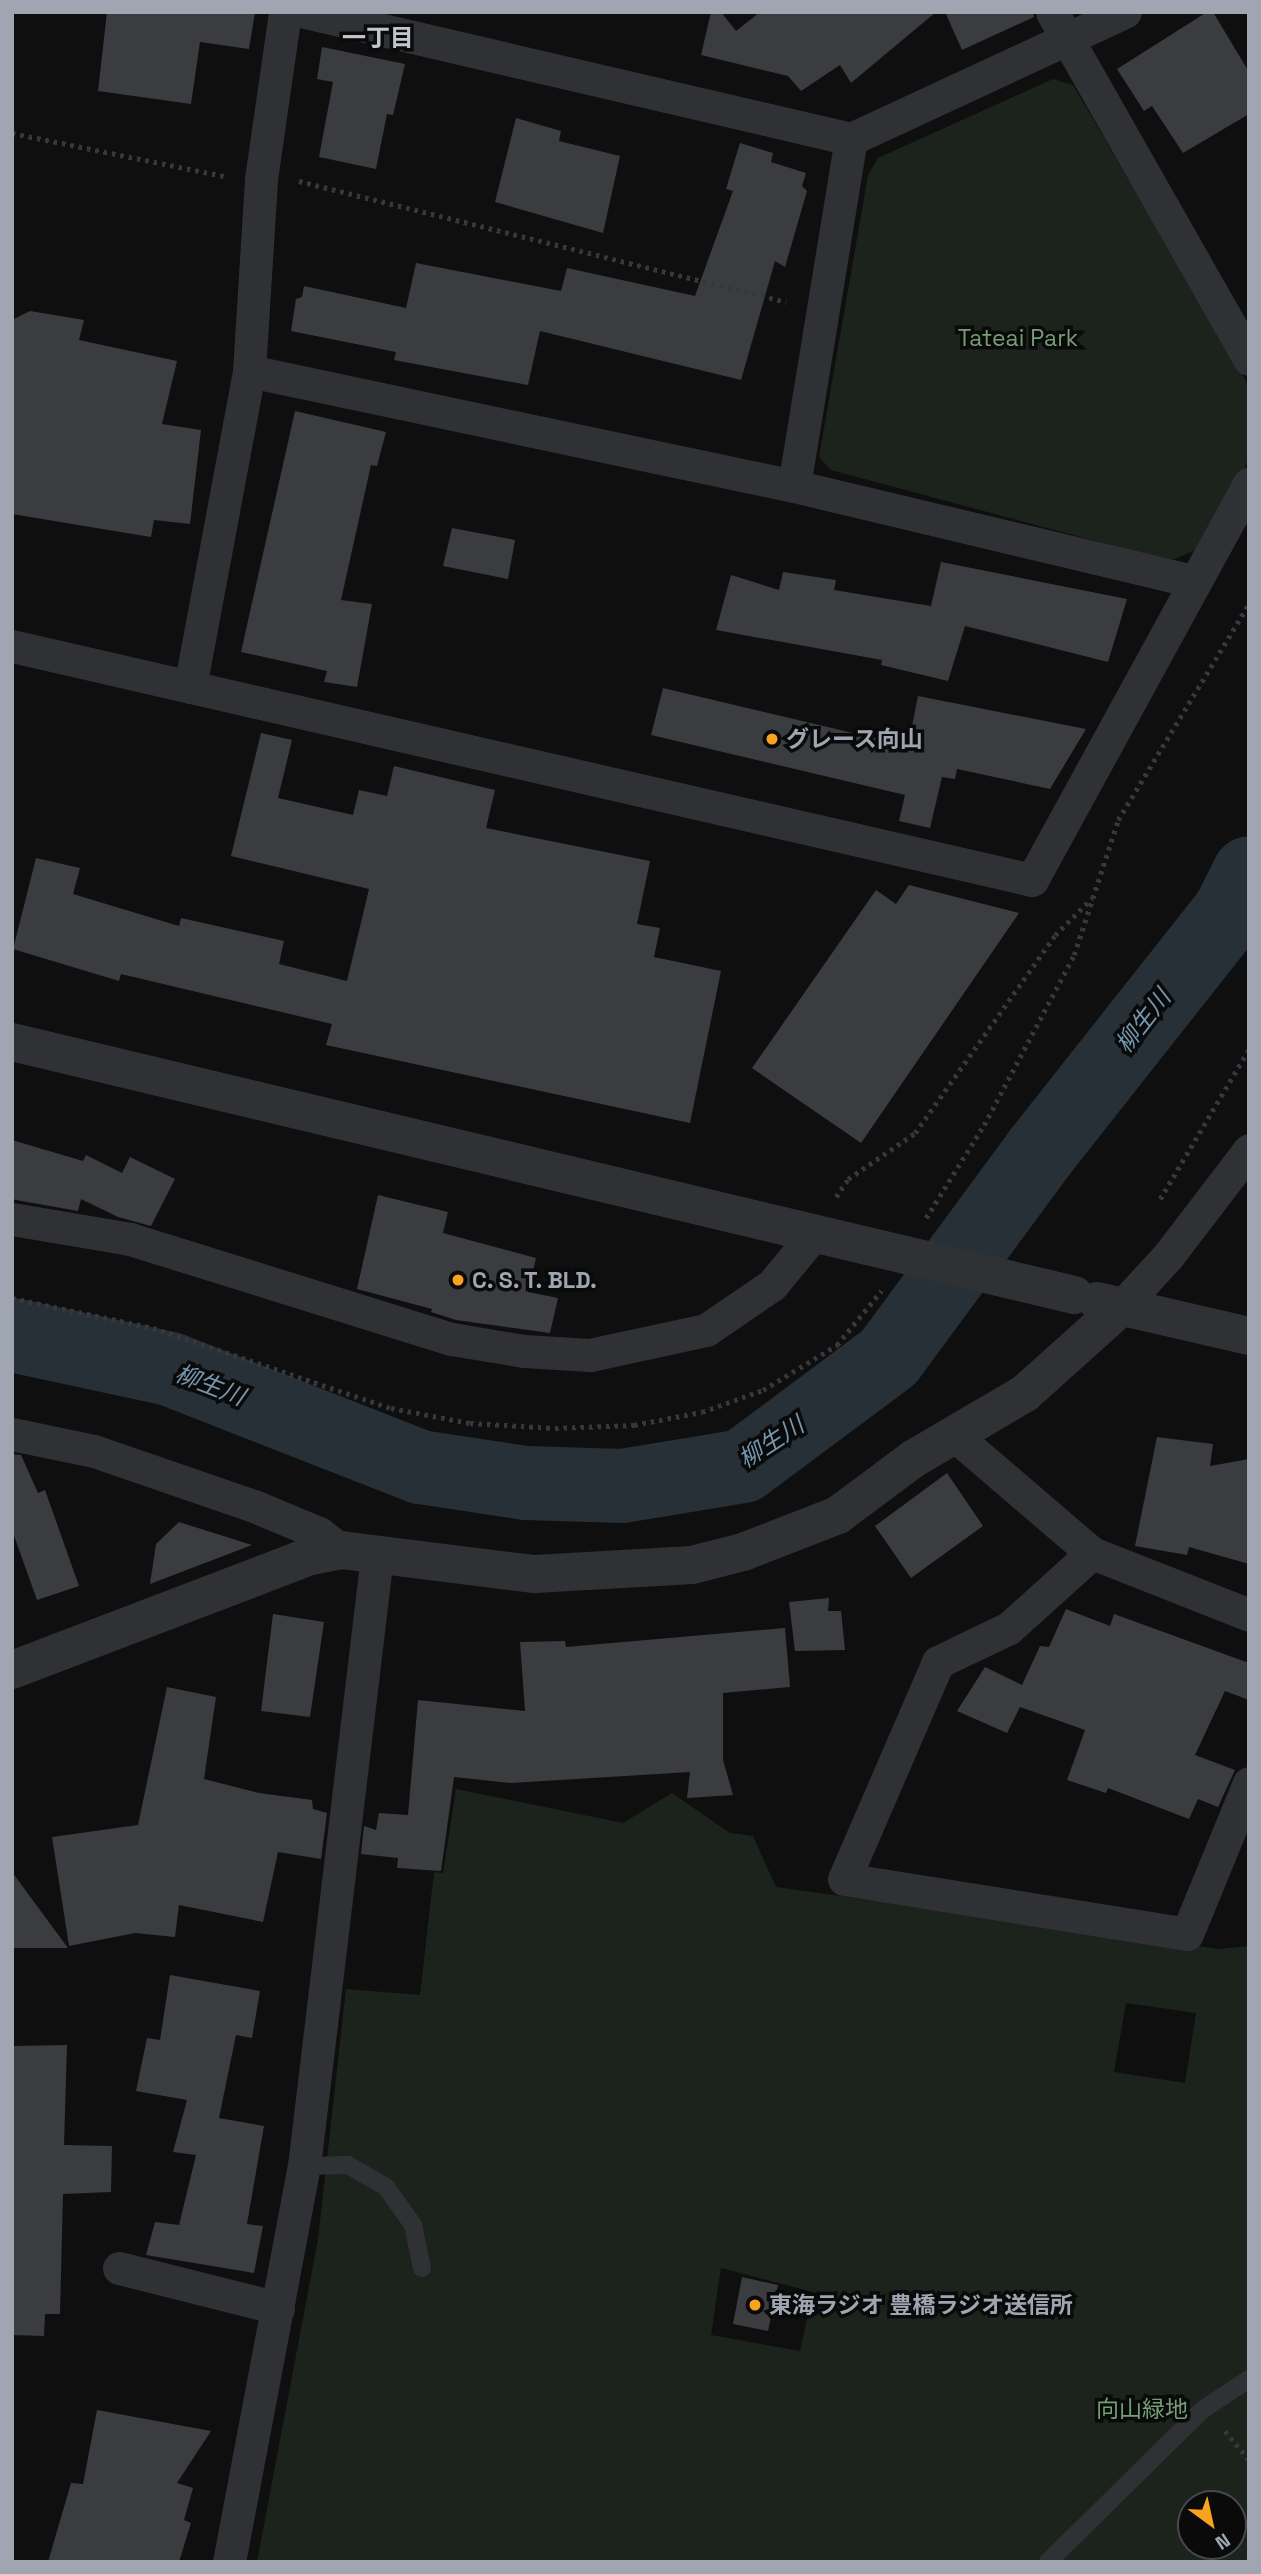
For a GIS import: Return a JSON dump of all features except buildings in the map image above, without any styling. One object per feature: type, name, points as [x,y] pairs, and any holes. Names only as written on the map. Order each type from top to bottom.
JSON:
[{"type":"street","points":[[190,687],[248,371],[261,179],[285,12]]},
{"type":"street","points":[[305,12],[851,139],[1125,12]]},
{"type":"street","points":[[1052,12],[1249,359]]},
{"type":"street","points":[[794,486],[851,139]]},
{"type":"street","points":[[248,371],[794,486],[1193,581]]},
{"type":"street","points":[[12,646],[1032,880],[1193,581],[1249,483]]},
{"type":"street","points":[[12,1042],[1249,1336]]},
{"type":"street","points":[[12,1670],[311,1556],[359,1553],[535,1574],[692,1565],[797,1534],[838,1515],[953,1434],[1024,1394],[1122,1306],[1168,1256],[1249,1150]]},
{"type":"street","points":[[12,1219],[130,1239],[452,1339],[524,1351],[590,1355],[706,1330],[772,1285],[819,1235]]},
{"type":"street","points":[[12,1434],[94,1451],[254,1506],[359,1553]]},
{"type":"street","points":[[953,1434],[1092,1553],[1249,1615]]},
{"type":"street","points":[[229,2562],[304,2166],[359,1553]]},
{"type":"street","points":[[1092,1553],[1009,1628],[938,1662],[844,1880],[1186,1934],[1249,1783]]},
{"type":"street","points":[[119,2268],[278,2308]]},
{"type":"lane","points":[[304,2166],[348,2165],[386,2187],[413,2225],[422,2268]]},
{"type":"lane","points":[[1048,2562],[1206,2407],[1249,2379]]},
{"type":"path","points":[[12,133],[178,169],[261,179],[287,178],[822,311]]},
{"type":"path","points":[[819,1235],[848,1179],[915,1132],[1055,935],[1095,896]]},
{"type":"path","points":[[1154,1209],[1249,1049]]},
{"type":"path","points":[[1206,2407],[1249,2460]]},
{"type":"green space","name":"Tateai Park","points":[[1053,79],[1073,85],[1249,386],[1249,460],[1198,549],[1170,561],[831,470],[819,457],[868,175],[878,158]]},
{"type":"green space","name":"向山緑地","points":[[456,1789],[623,1823],[672,1793],[730,1833],[753,1836],[776,1887],[1219,1949],[1249,1946],[1249,2562],[257,2562],[318,2239],[346,1989],[420,1995],[434,1872],[443,1873]],"holes":[[[1126,2003],[1196,2013],[1185,2083],[1114,2072]],[[721,2268],[813,2292],[800,2351],[711,2335]]]},
{"type":"waterway","name":"柳生川","points":[[12,1335],[170,1369],[420,1467],[526,1483],[622,1486],[743,1466],[889,1357],[1040,1152],[1230,911],[1249,873]]},
{"type":"place","name":"グレース向山","points":[[772,739]]},
{"type":"place","name":"C. S. T. BLD.","points":[[458,1280]]},
{"type":"place","name":"東海ラジオ 豊橋ラジオ送信所","points":[[755,2305]]},
{"type":"district","name":"一丁目","points":[[378,38]]}]
